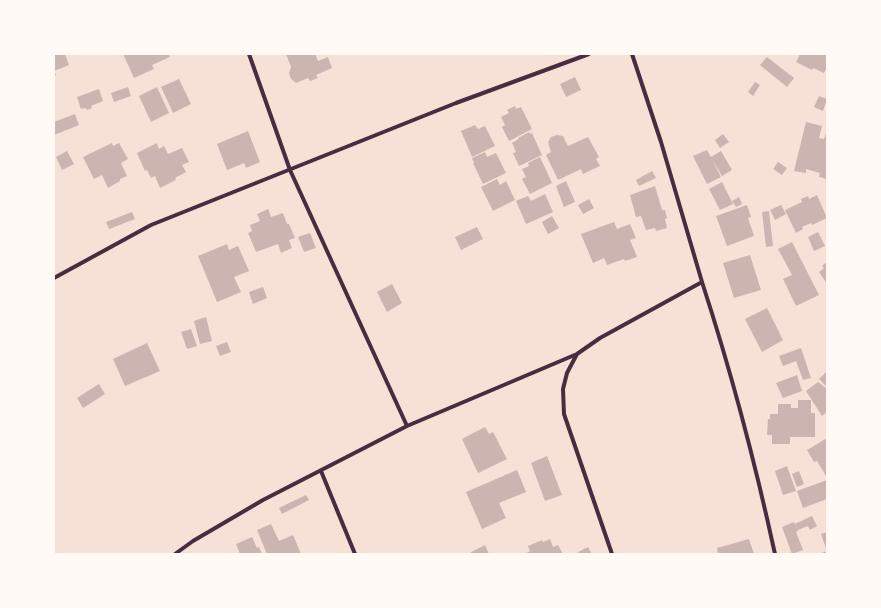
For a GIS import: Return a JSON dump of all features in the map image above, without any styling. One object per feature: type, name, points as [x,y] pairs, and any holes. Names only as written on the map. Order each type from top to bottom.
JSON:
[{"type":"street","points":[[249,54],[290,170],[407,426]]},
{"type":"street","points":[[54,278],[151,225],[456,102],[589,54]]},
{"type":"street","points":[[632,54],[661,142],[702,282],[722,343],[743,420],[775,554]]},
{"type":"street","points":[[175,554],[193,541],[262,500],[407,426],[577,354],[600,338],[702,282]]},
{"type":"street","points":[[577,354],[567,373],[563,389],[564,414],[612,554]]},
{"type":"street","points":[[321,471],[355,554]]},
{"type":"building","points":[[54,54],[65,54],[69,65],[54,71]]},
{"type":"building","points":[[123,54],[169,54],[170,57],[152,65],[154,69],[134,78]]},
{"type":"building","points":[[286,54],[315,54],[318,61],[328,57],[332,68],[316,75],[318,78],[310,81],[308,78],[296,83],[291,79],[289,73],[291,67]]},
{"type":"building","points":[[800,54],[827,54],[827,67],[824,73],[813,68],[812,70],[796,62]]},
{"type":"building","points":[[767,57],[794,78],[787,87],[760,65]]},
{"type":"building","points":[[575,77],[581,90],[566,97],[560,84]]},
{"type":"building","points":[[179,79],[191,104],[173,113],[161,87]]},
{"type":"building","points":[[755,82],[760,85],[753,96],[748,92]]},
{"type":"building","points":[[128,87],[131,96],[114,102],[111,93]]},
{"type":"building","points":[[157,87],[169,113],[151,122],[139,96]]},
{"type":"building","points":[[99,89],[103,101],[91,106],[92,108],[87,110],[86,108],[81,109],[77,97]]},
{"type":"building","points":[[819,96],[827,99],[823,111],[814,107]]},
{"type":"building","points":[[515,106],[516,109],[521,107],[532,129],[509,141],[502,127],[505,125],[501,117],[509,113],[507,110]]},
{"type":"building","points":[[75,114],[79,125],[54,135],[54,122]]},
{"type":"building","points":[[806,122],[822,126],[819,138],[824,139],[827,131],[827,179],[819,177],[820,173],[806,169],[806,173],[794,171]]},
{"type":"building","points":[[475,125],[478,129],[485,126],[495,146],[472,157],[461,131]]},
{"type":"building","points":[[248,131],[260,162],[246,168],[244,163],[227,170],[217,144]]},
{"type":"building","points":[[529,132],[530,134],[532,133],[542,155],[519,166],[513,153],[516,152],[512,143]]},
{"type":"building","points":[[723,134],[729,142],[720,148],[715,140]]},
{"type":"building","points":[[557,135],[563,136],[568,146],[588,137],[599,157],[596,159],[600,166],[583,174],[581,169],[558,180],[546,155],[551,152],[548,142],[551,137]]},
{"type":"building","points":[[112,143],[113,146],[119,143],[128,159],[121,163],[127,176],[120,179],[120,181],[108,188],[102,175],[94,179],[83,157]]},
{"type":"building","points":[[157,143],[159,149],[164,146],[168,154],[182,148],[189,162],[182,165],[186,172],[175,178],[176,180],[160,188],[155,176],[151,178],[147,170],[145,171],[137,153]]},
{"type":"building","points":[[707,150],[711,157],[721,151],[732,170],[722,176],[712,159],[721,177],[707,184],[693,156]]},
{"type":"building","points":[[67,151],[74,164],[62,170],[56,157]]},
{"type":"building","points":[[485,152],[487,157],[496,153],[506,173],[483,184],[472,158]]},
{"type":"building","points":[[540,157],[552,183],[530,194],[522,179],[526,177],[522,169],[529,166],[528,163]]},
{"type":"building","points":[[778,162],[787,168],[782,175],[773,169]]},
{"type":"building","points":[[652,171],[656,178],[639,186],[636,180]]},
{"type":"building","points":[[497,179],[500,185],[506,181],[515,200],[493,211],[481,187]]},
{"type":"building","points":[[566,181],[575,202],[564,207],[556,186]]},
{"type":"building","points":[[722,182],[733,204],[720,210],[709,189]]},
{"type":"building","points":[[655,186],[662,210],[665,210],[667,218],[665,219],[667,228],[656,231],[655,228],[646,230],[641,216],[636,217],[630,195]]},
{"type":"building","points":[[545,194],[553,212],[526,224],[516,201],[528,196],[531,201]]},
{"type":"building","points":[[817,195],[827,218],[812,225],[811,223],[802,227],[803,229],[796,233],[785,210],[802,202],[801,199],[808,196],[809,199]]},
{"type":"building","points":[[739,197],[742,204],[736,207],[732,201]]},
{"type":"building","points":[[589,199],[594,208],[583,214],[578,205]]},
{"type":"building","points":[[747,205],[751,217],[748,218],[754,236],[727,246],[716,216]]},
{"type":"building","points":[[781,205],[786,214],[775,220],[770,210]]},
{"type":"building","points":[[268,209],[271,217],[283,213],[295,238],[289,240],[292,248],[281,253],[278,244],[256,252],[248,233],[252,231],[250,225],[260,221],[257,214]]},
{"type":"building","points":[[769,211],[773,246],[766,247],[762,212]]},
{"type":"building","points":[[132,212],[135,219],[109,229],[106,222]]},
{"type":"building","points":[[552,216],[559,228],[548,234],[542,222]]},
{"type":"building","points":[[614,222],[617,229],[630,224],[636,238],[630,240],[637,257],[625,261],[624,259],[607,265],[604,258],[593,263],[581,234]]},
{"type":"building","points":[[477,227],[483,239],[461,250],[455,237]]},
{"type":"building","points":[[818,232],[825,246],[814,251],[808,237]]},
{"type":"building","points":[[310,233],[316,248],[304,252],[298,237]]},
{"type":"building","points":[[792,242],[819,295],[796,306],[783,279],[792,275],[778,249]]},
{"type":"building","points":[[227,244],[229,250],[238,246],[249,271],[234,277],[241,292],[217,302],[198,256]]},
{"type":"building","points":[[750,255],[761,290],[734,298],[723,263]]},
{"type":"building","points":[[827,262],[827,284],[819,272],[824,268],[822,266]]},
{"type":"building","points":[[392,284],[402,303],[387,312],[377,292]]},
{"type":"building","points":[[263,287],[267,298],[253,304],[249,292]]},
{"type":"building","points":[[767,308],[783,340],[762,352],[745,319]]},
{"type":"building","points":[[206,317],[212,341],[200,344],[194,321]]},
{"type":"building","points":[[191,329],[197,346],[187,349],[181,332]]},
{"type":"building","points":[[227,342],[231,352],[220,356],[216,346]]},
{"type":"building","points":[[147,343],[160,371],[125,386],[113,359]]},
{"type":"building","points":[[801,348],[811,378],[803,380],[796,361],[783,366],[779,356]]},
{"type":"building","points":[[827,371],[827,387],[819,379]]},
{"type":"building","points":[[797,375],[802,391],[783,398],[776,383]]},
{"type":"building","points":[[818,382],[827,389],[827,412],[822,416],[806,391]]},
{"type":"building","points":[[99,384],[105,394],[83,408],[77,398]]},
{"type":"building","points":[[798,400],[811,400],[811,413],[815,413],[815,437],[790,437],[790,444],[772,444],[772,435],[767,435],[768,419],[770,419],[770,414],[778,414],[778,404],[791,404],[791,408],[798,408]]},
{"type":"building","points":[[485,427],[489,434],[493,432],[507,459],[478,473],[462,439]]},
{"type":"building","points":[[827,438],[826,476],[817,461],[814,462],[807,450]]},
{"type":"building","points":[[547,456],[562,495],[545,501],[531,463]]},
{"type":"building","points":[[787,466],[796,491],[783,495],[775,471]]},
{"type":"building","points":[[517,470],[526,492],[499,503],[506,518],[482,529],[466,492]]},
{"type":"building","points":[[799,471],[804,484],[797,487],[792,474]]},
{"type":"building","points":[[827,480],[827,499],[803,508],[797,491]]},
{"type":"building","points":[[306,495],[309,500],[282,514],[279,508]]},
{"type":"building","points":[[812,516],[817,526],[810,530],[808,526],[798,530],[795,524]]},
{"type":"building","points":[[794,522],[803,550],[792,554],[782,527]]},
{"type":"building","points":[[271,524],[279,541],[293,535],[301,554],[267,554],[257,530]]},
{"type":"building","points":[[827,532],[827,551],[821,534]]},
{"type":"building","points":[[252,537],[257,548],[259,547],[262,554],[240,554],[236,544]]},
{"type":"building","points":[[550,539],[553,547],[558,545],[563,554],[525,554],[530,551],[528,546],[542,540],[543,542]]},
{"type":"building","points":[[749,539],[754,554],[718,554],[717,548]]},
{"type":"building","points":[[485,545],[489,554],[472,554],[471,552]]},
{"type":"building","points":[[588,547],[592,554],[579,554],[578,552]]}]
